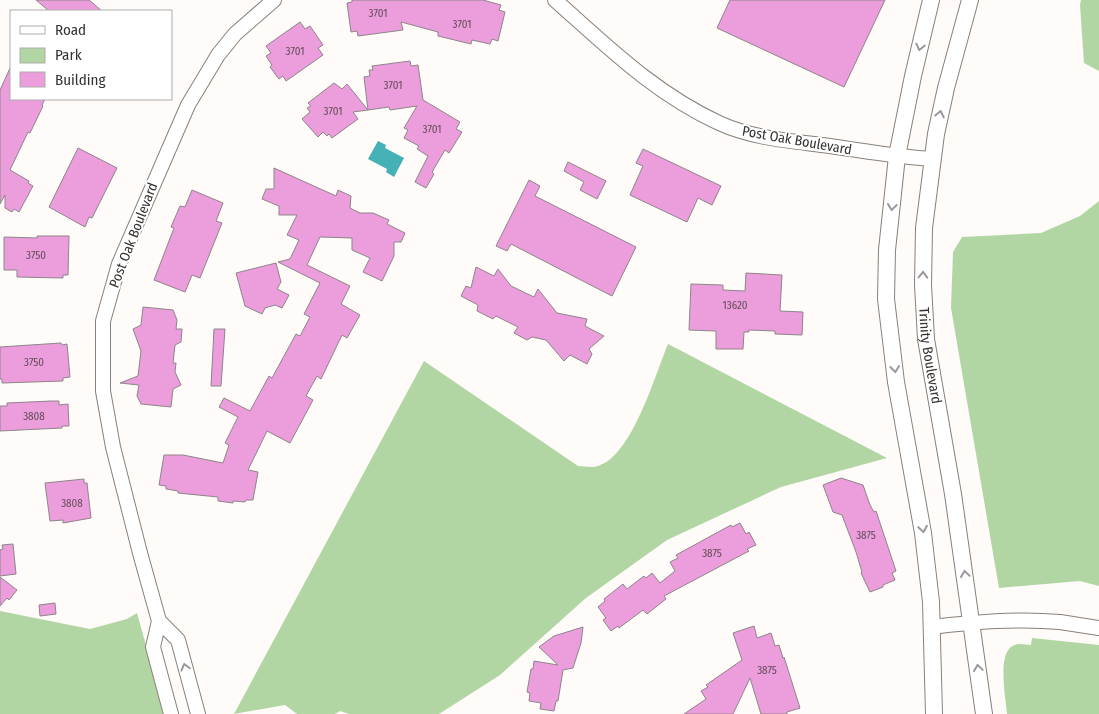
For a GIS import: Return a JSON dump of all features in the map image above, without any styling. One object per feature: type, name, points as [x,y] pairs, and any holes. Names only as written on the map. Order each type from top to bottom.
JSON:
[{"type":"main road","points":[[931,0],[897,156],[887,250],[886,299],[896,382],[923,533],[931,602],[934,714]]},
{"type":"main road","name":"Trinity Boulevard","points":[[970,0],[946,88],[936,134],[924,228],[923,285],[926,339],[953,494],[984,714]]},
{"type":"street","name":"Post Oak Boulevard","points":[[198,714],[178,640],[160,621],[140,553],[113,446],[104,391],[103,321],[119,264],[188,104],[218,55],[235,34],[274,0]]},
{"type":"street","name":"Post Oak Boulevard","points":[[555,0],[643,77],[680,103],[720,124],[749,134],[782,140],[933,160]]},
{"type":"street","points":[[160,621],[153,647],[171,714]]},
{"type":"street","points":[[932,627],[972,622],[1059,622],[1099,628]]},
{"type":"green space","points":[[1081,0],[1099,0],[1099,71],[1084,63]]},
{"type":"green space","points":[[1099,201],[1099,586],[1080,581],[999,588],[951,308],[953,252],[962,237],[1041,233],[1080,216]]},
{"type":"green space","points":[[668,344],[887,458],[781,487],[667,540],[586,598],[500,675],[439,714],[349,714],[340,711],[335,714],[297,714],[285,705],[234,714],[424,361],[578,466],[593,467],[610,459],[632,431],[649,394]]},
{"type":"green space","points":[[0,611],[90,629],[127,619],[137,613],[165,714],[0,714]]},
{"type":"green space","points":[[1032,638],[1099,645],[1099,714],[1007,714],[1004,687],[1006,656],[1009,649],[1015,645],[1031,645]]},
{"type":"water","points":[[378,141],[386,145],[385,148],[404,158],[394,177],[386,172],[387,169],[368,159]]},
{"type":"building","points":[[36,0],[89,0],[101,10],[48,10]]},
{"type":"building","points":[[352,0],[483,0],[501,5],[499,10],[505,12],[498,41],[492,39],[490,44],[472,40],[471,44],[438,36],[438,32],[401,22],[403,30],[358,36],[357,31],[351,32],[347,3],[352,2]]},
{"type":"building","points":[[730,0],[885,0],[844,87],[717,28]]},
{"type":"building","points":[[300,22],[305,29],[310,26],[323,45],[318,48],[323,55],[286,81],[283,76],[279,79],[270,67],[272,65],[266,56],[271,53],[266,46]]},
{"type":"building","points":[[410,61],[411,66],[418,65],[423,100],[460,122],[456,129],[462,132],[449,153],[445,150],[432,172],[434,174],[426,188],[415,182],[428,156],[417,149],[419,146],[404,138],[408,130],[404,128],[417,106],[390,110],[389,107],[368,110],[364,77],[370,76],[369,70],[373,70],[372,66]]},
{"type":"building","points":[[10,68],[10,100],[44,100],[30,133],[28,132],[10,170],[29,181],[28,183],[33,186],[19,212],[14,209],[12,212],[5,208],[5,195],[0,204],[0,90]]},
{"type":"building","points":[[334,83],[342,89],[347,84],[368,110],[353,112],[358,119],[332,138],[329,134],[327,136],[323,132],[318,137],[302,119],[310,112],[307,108],[311,106],[308,103]]},
{"type":"building","points":[[78,148],[117,168],[92,218],[89,217],[85,227],[49,207]]},
{"type":"building","points":[[643,149],[721,186],[712,205],[698,198],[687,222],[630,195],[643,166],[636,163]]},
{"type":"building","points":[[568,162],[606,181],[597,199],[580,190],[584,182],[564,171]]},
{"type":"building","points":[[274,168],[336,196],[338,190],[351,196],[350,208],[360,213],[373,213],[389,220],[387,224],[405,233],[401,242],[394,242],[394,256],[382,281],[363,272],[370,258],[352,250],[352,238],[320,237],[307,265],[350,286],[341,304],[360,315],[347,338],[342,335],[321,379],[317,376],[306,396],[313,400],[290,443],[267,431],[248,470],[258,472],[253,500],[246,500],[245,502],[233,501],[233,503],[218,501],[218,497],[178,493],[178,491],[166,489],[166,486],[159,485],[164,455],[183,455],[223,463],[229,445],[225,443],[238,417],[219,407],[224,398],[250,411],[269,376],[272,378],[296,334],[300,336],[310,317],[304,314],[320,283],[278,262],[290,259],[299,240],[287,235],[297,215],[279,215],[279,206],[262,199],[266,189],[274,189]]},
{"type":"building","points":[[529,180],[540,186],[535,196],[636,247],[612,296],[511,244],[507,251],[496,246]]},
{"type":"building","points":[[192,190],[223,203],[216,221],[222,223],[200,278],[192,275],[185,292],[154,280],[174,228],[171,227],[180,206],[185,207]]},
{"type":"building","points":[[37,236],[69,236],[68,275],[63,275],[63,278],[17,277],[17,270],[4,270],[4,237],[37,238]]},
{"type":"building","points":[[276,263],[281,282],[277,289],[289,295],[282,308],[275,305],[265,308],[262,314],[245,306],[236,273]]},
{"type":"building","points":[[476,267],[494,276],[498,269],[511,286],[534,297],[538,289],[557,313],[587,319],[585,326],[604,336],[589,349],[592,354],[587,364],[570,355],[564,361],[546,340],[532,337],[527,340],[514,333],[518,327],[496,316],[493,319],[477,311],[478,305],[461,296],[466,286],[471,288]]},
{"type":"building","points":[[746,273],[782,275],[780,311],[803,312],[802,335],[775,334],[775,331],[749,330],[749,332],[744,332],[743,349],[716,349],[716,331],[689,330],[691,284],[723,285],[723,290],[745,291]]},
{"type":"building","points":[[143,307],[173,310],[177,320],[176,329],[182,329],[181,342],[175,345],[173,363],[176,363],[175,372],[181,385],[173,389],[171,407],[141,404],[137,396],[139,385],[120,383],[138,376],[141,351],[133,329],[141,325]]},
{"type":"building","points":[[214,329],[225,329],[221,386],[211,386]]},
{"type":"building","points":[[61,343],[62,345],[67,344],[70,377],[63,378],[63,381],[2,383],[2,379],[0,379],[0,347]]},
{"type":"building","points":[[59,401],[59,405],[68,404],[69,426],[0,431],[0,406],[7,406],[7,403]]},
{"type":"building","points":[[841,478],[863,485],[870,505],[874,512],[876,511],[896,571],[892,573],[895,580],[870,592],[861,573],[856,552],[842,515],[833,512],[823,485]]},
{"type":"building","points":[[84,479],[84,483],[87,483],[91,518],[63,523],[63,520],[50,521],[45,483]]},
{"type":"building","points":[[740,523],[746,534],[749,532],[756,545],[747,549],[749,551],[664,596],[666,599],[647,614],[643,610],[619,628],[618,626],[611,631],[603,620],[606,618],[598,607],[605,601],[604,599],[623,584],[627,589],[644,576],[646,578],[652,573],[660,583],[675,571],[670,562],[678,558],[676,555],[731,525],[732,527]]},
{"type":"building","points":[[13,544],[16,574],[0,576],[0,550],[3,549],[2,545]]},
{"type":"building","points":[[0,577],[17,590],[9,600],[7,598],[0,606]]},
{"type":"building","points":[[55,603],[56,614],[40,616],[39,605]]},
{"type":"building","points":[[754,626],[757,638],[771,633],[775,646],[779,645],[800,708],[787,712],[787,714],[761,714],[750,678],[733,714],[684,714],[706,699],[701,691],[708,687],[706,685],[742,660],[733,633]]},
{"type":"building","points":[[583,627],[581,643],[573,668],[563,670],[558,701],[556,701],[554,711],[540,709],[541,703],[529,701],[530,693],[527,692],[534,661],[558,665],[539,647],[554,636]]}]
